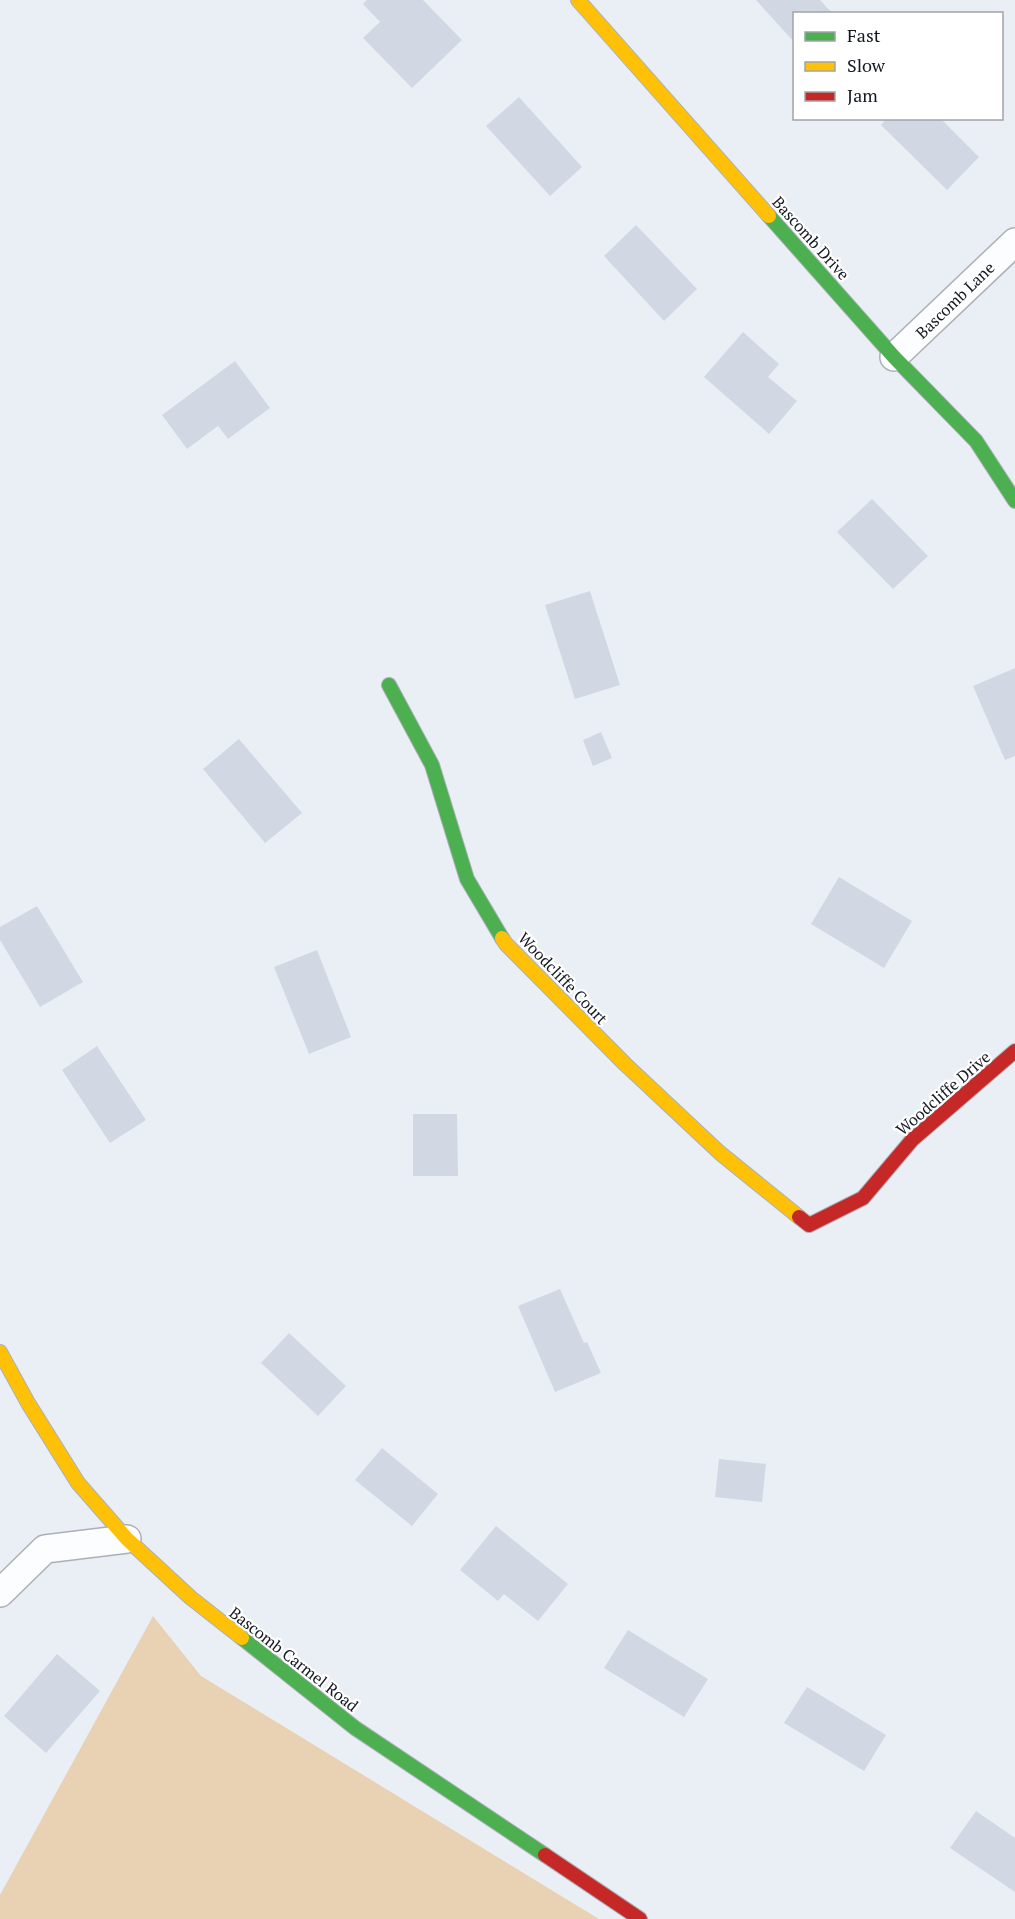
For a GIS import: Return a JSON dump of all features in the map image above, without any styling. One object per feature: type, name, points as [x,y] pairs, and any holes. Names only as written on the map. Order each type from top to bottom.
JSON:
[{"type":"street","name":"Bascomb Drive","points":[[578,0],[894,357],[976,441],[1015,501]]},
{"type":"street","name":"Bascomb Lane","points":[[894,357],[1015,242]]},
{"type":"street","name":"Woodcliffe Court","points":[[390,685],[432,765],[467,879],[506,944],[625,1064],[720,1153],[809,1226]]},
{"type":"street","name":"Woodcliffe Drive","points":[[809,1226],[862,1198],[912,1140],[1015,1052]]},
{"type":"street","name":"Bascomb Carmel Road","points":[[0,1352],[28,1403],[78,1484],[127,1539],[191,1598],[355,1728],[640,1919]]},
{"type":"street","points":[[0,1593],[45,1549],[127,1539]]},
{"type":"shaded area","points":[[153,1616],[201,1676],[599,1919],[0,1919],[0,1895]]},
{"type":"building","points":[[367,0],[423,0],[462,40],[412,88],[363,38],[380,22],[363,4]]},
{"type":"building","points":[[756,0],[820,0],[831,12],[793,12],[793,41]]},
{"type":"building","points":[[519,97],[582,167],[550,196],[486,126]]},
{"type":"building","points":[[885,120],[942,120],[979,157],[947,190],[881,125]]},
{"type":"building","points":[[636,225],[697,289],[664,321],[604,256]]},
{"type":"building","points":[[743,332],[779,364],[768,377],[797,401],[769,434],[704,377]]},
{"type":"building","points":[[235,361],[270,408],[228,439],[218,426],[187,449],[162,415]]},
{"type":"building","points":[[872,499],[928,556],[893,589],[837,532]]},
{"type":"building","points":[[590,591],[620,685],[575,699],[545,605]]},
{"type":"building","points":[[1015,668],[1015,756],[1005,760],[973,686]]},
{"type":"building","points":[[601,732],[612,758],[593,766],[583,740]]},
{"type":"building","points":[[239,739],[302,813],[265,843],[203,769]]},
{"type":"building","points":[[839,877],[912,921],[884,968],[811,924]]},
{"type":"building","points":[[37,906],[83,982],[40,1007],[0,940],[0,927]]},
{"type":"building","points":[[317,950],[351,1037],[309,1054],[274,967]]},
{"type":"building","points":[[97,1046],[146,1120],[110,1143],[62,1070]]},
{"type":"building","points":[[413,1114],[457,1114],[458,1176],[413,1176]]},
{"type":"building","points":[[560,1289],[584,1343],[587,1342],[601,1373],[555,1392],[518,1306]]},
{"type":"building","points":[[289,1333],[346,1386],[318,1416],[261,1363]]},
{"type":"building","points":[[382,1448],[438,1494],[412,1526],[355,1480]]},
{"type":"building","points":[[719,1459],[766,1464],[762,1502],[715,1497]]},
{"type":"building","points":[[496,1526],[568,1584],[538,1621],[504,1594],[498,1601],[460,1570]]},
{"type":"building","points":[[628,1630],[708,1679],[684,1717],[604,1668]]},
{"type":"building","points":[[57,1654],[100,1691],[46,1753],[4,1716]]},
{"type":"building","points":[[807,1687],[886,1735],[864,1771],[784,1723]]},
{"type":"building","points":[[976,1811],[1015,1838],[1015,1892],[950,1848]]},
{"type":"traffic: fast","points":[[769,216],[894,357],[976,441],[1015,501]]},
{"type":"traffic: fast","points":[[389,685],[432,765],[467,879],[502,938]]},
{"type":"traffic: fast","points":[[242,1638],[355,1728],[545,1855]]},
{"type":"traffic: slow","points":[[578,0],[769,216]]},
{"type":"traffic: slow","points":[[502,938],[625,1064],[720,1153],[799,1217]]},
{"type":"traffic: slow","points":[[0,1352],[28,1403],[78,1483],[127,1539],[191,1598],[242,1638]]},
{"type":"traffic: jam","points":[[799,1217],[809,1225],[863,1198],[912,1140],[1015,1051]]},
{"type":"traffic: jam","points":[[545,1855],[640,1919]]}]
